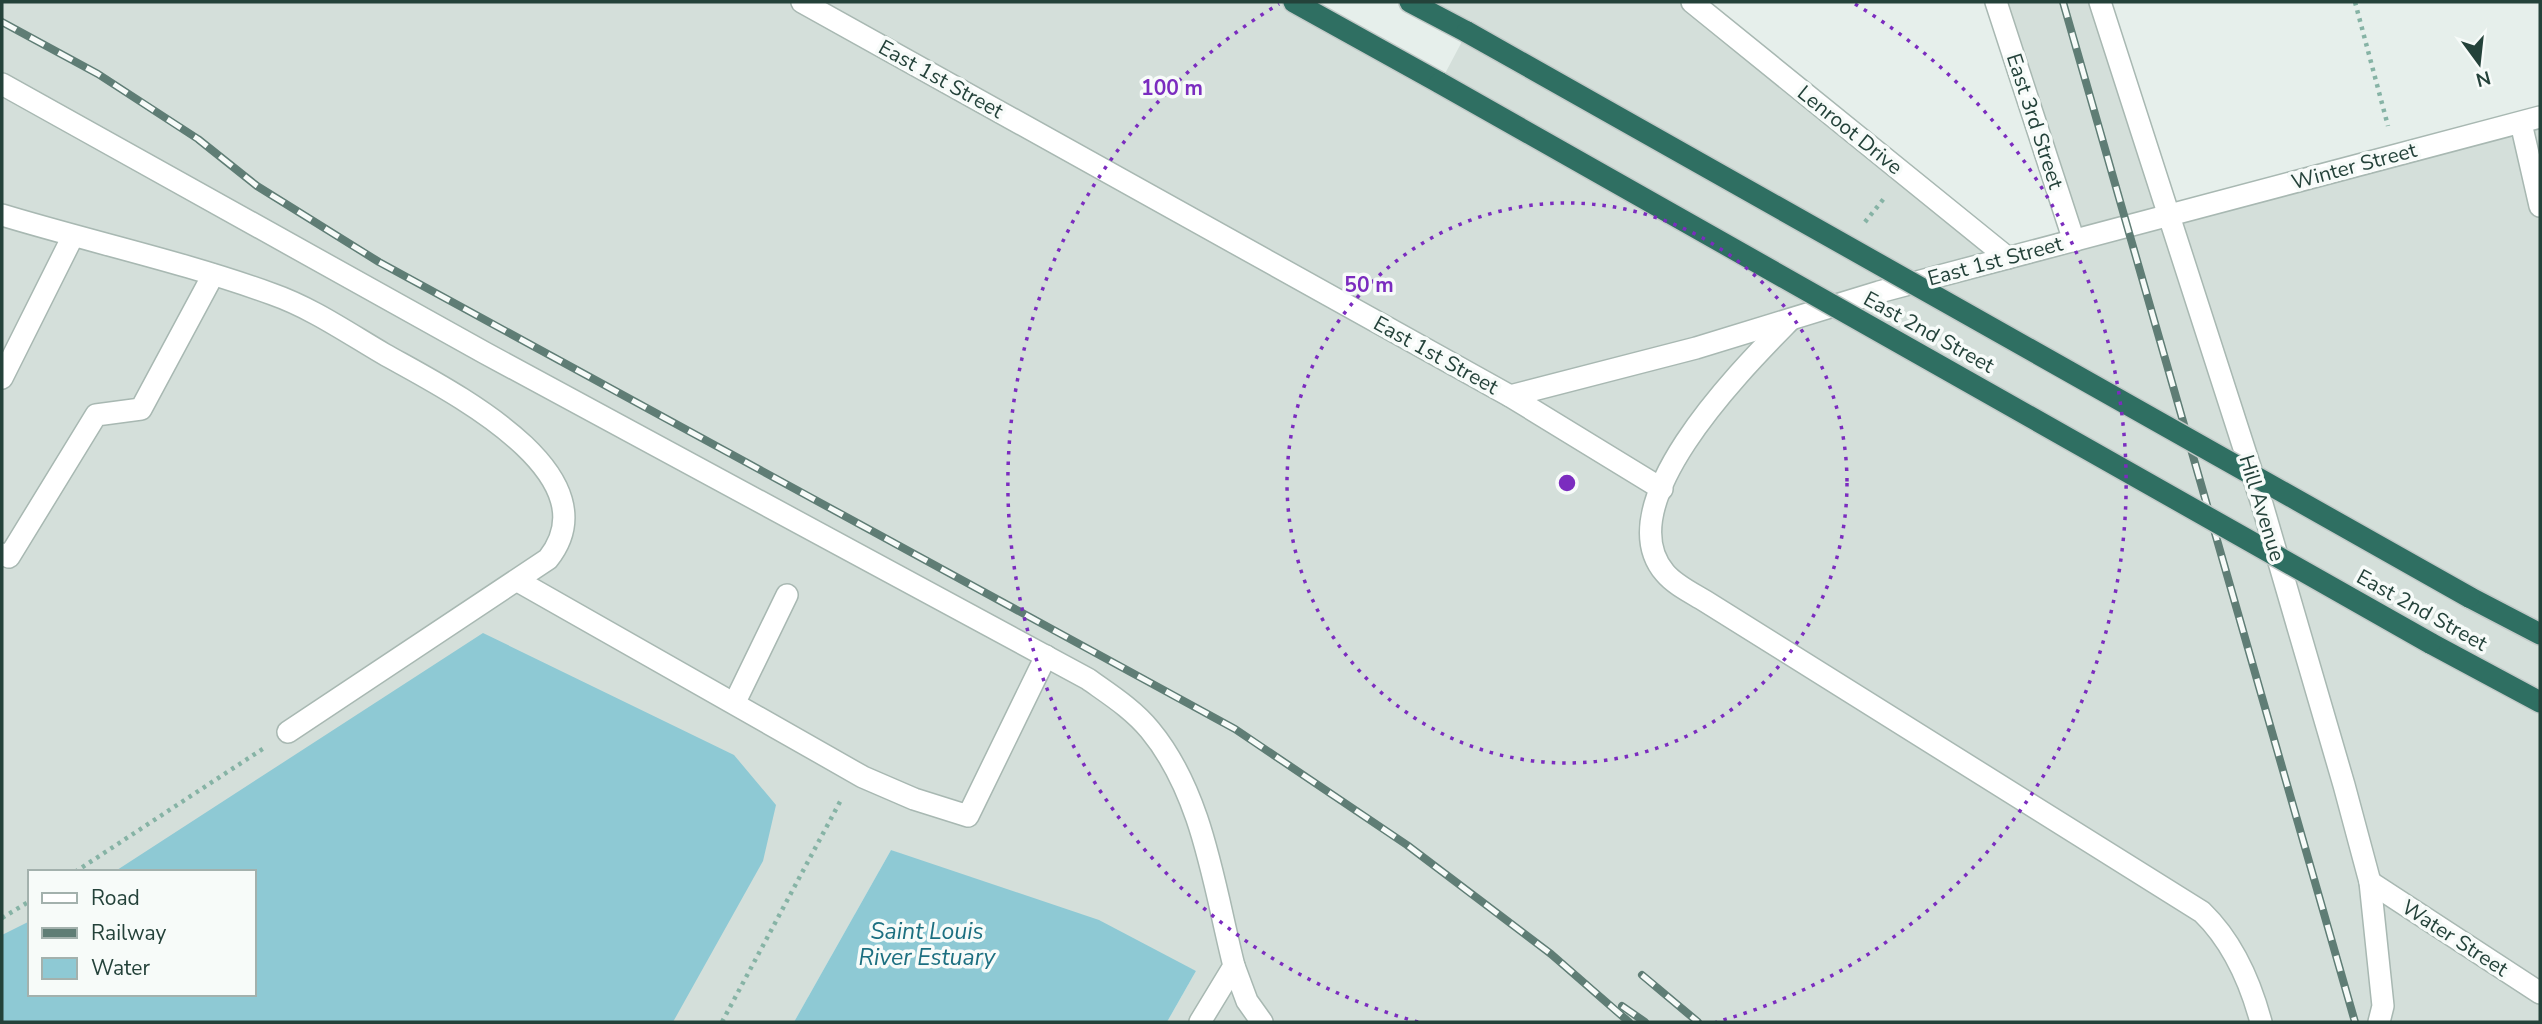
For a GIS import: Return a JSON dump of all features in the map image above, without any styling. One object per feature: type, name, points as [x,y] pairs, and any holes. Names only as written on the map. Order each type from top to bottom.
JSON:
[{"type":"highway","name":"East 2nd Street","points":[[1294,2],[2430,643],[2540,702]]},
{"type":"highway","name":"East 2nd Street","points":[[1410,2],[2469,597],[2540,634]]},
{"type":"street","name":"East 1st Street","points":[[802,2],[1510,396],[1696,348],[1791,319],[2168,215]]},
{"type":"street","name":"Lenroot Drive","points":[[1692,2],[2008,258]]},
{"type":"street","name":"East 3rd Street","points":[[1996,2],[2074,241]]},
{"type":"street","name":"Hill Avenue","points":[[2100,2],[2262,504],[2370,882],[2383,1006],[2379,1022]]},
{"type":"street","points":[[2,83],[497,359],[1088,679],[1125,706],[1162,746],[1192,807],[1234,966],[1247,1001],[1262,1022]]},
{"type":"street","points":[[2530,120],[2540,206]]},
{"type":"street","name":"Winter Street","points":[[2168,215],[2530,120]]},
{"type":"street","points":[[2,215],[213,275],[298,305],[470,404],[531,452],[549,474],[561,499],[562,534],[548,559],[518,582],[288,732]]},
{"type":"street","points":[[2,378],[73,236]]},
{"type":"street","points":[[2,554],[9,558],[96,415],[141,409],[213,275]]},
{"type":"street","points":[[1791,319],[1703,415],[1677,455],[1662,489],[1652,536],[1657,558],[1672,579],[2202,912],[2218,928],[2233,950],[2248,982],[2261,1022]]},
{"type":"street","points":[[1510,396],[1662,489]]},
{"type":"street","points":[[518,582],[856,772],[914,799],[968,816],[1046,656]]},
{"type":"street","points":[[735,702],[787,595]]},
{"type":"street","name":"Water Street","points":[[2370,882],[2540,993]]},
{"type":"street","points":[[1200,1022],[1234,966]]},
{"type":"path","points":[[2356,2],[2396,155]]},
{"type":"path","points":[[78,870],[288,732]]},
{"type":"path","points":[[722,1022],[856,772]]},
{"type":"path","points":[[2,918],[28,902]]},
{"type":"shaded area","points":[[2,2],[1294,2],[1440,83],[1467,32],[1410,2],[1692,2],[2008,258],[2073,241],[2003,2],[2100,2],[2168,215],[2540,117],[2540,1022],[1167,1022],[1196,971],[891,850],[794,1022],[2,1022]]},
{"type":"water","points":[[483,633],[734,755],[776,805],[763,861],[673,1022],[2,1022],[2,935],[28,922],[28,996],[256,996],[256,870],[117,870]]},
{"type":"water","name":"Saint Louis River Estuary","points":[[891,850],[1099,920],[1196,971],[1167,1022],[794,1022]]},
{"type":"railway","points":[[2063,2],[2355,1022]]},
{"type":"railway","points":[[2,22],[98,74],[198,139],[257,186],[379,262],[1235,729],[1407,845],[1551,954],[1629,1022]]},
{"type":"railway","points":[[1642,975],[1698,1022]]},
{"type":"railway","points":[[1622,1006],[1645,1022]]}]
